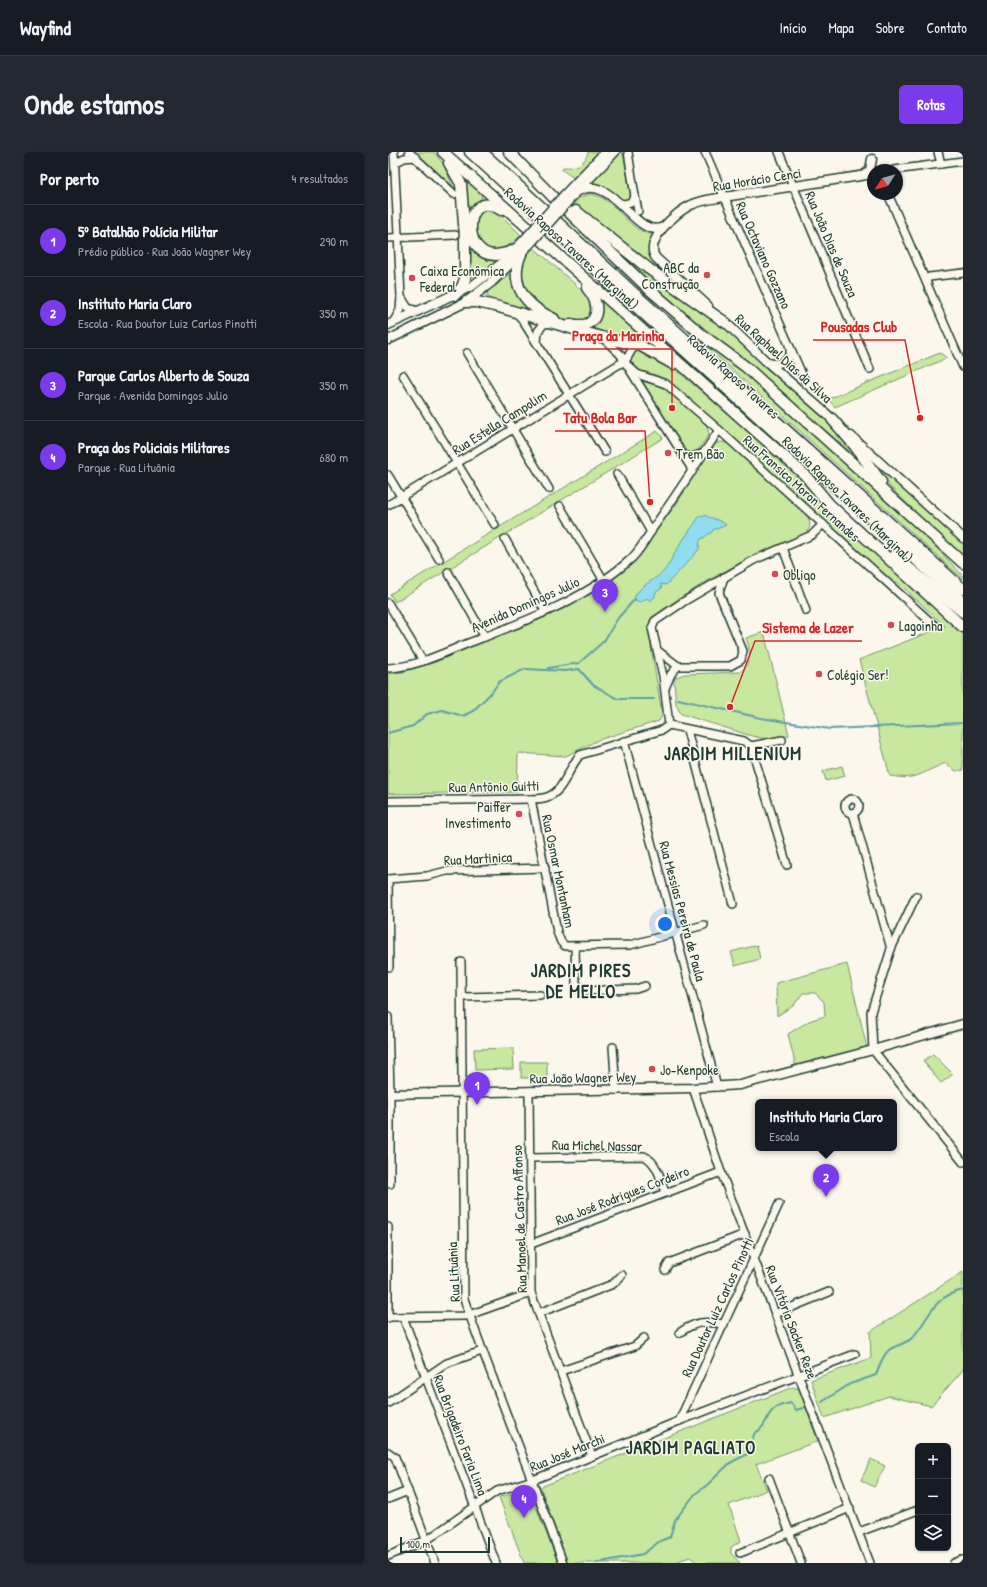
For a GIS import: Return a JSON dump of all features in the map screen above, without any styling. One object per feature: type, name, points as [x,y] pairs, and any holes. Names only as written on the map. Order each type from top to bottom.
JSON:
[{"type":"highway","points":[[440,152],[455,170],[461,184],[465,270],[464,283],[455,295]]},
{"type":"highway","name":"Rodovia Raposo Tavares (Marginal)","points":[[443,152],[805,475],[829,504],[963,627]]},
{"type":"highway","name":"Rodovia Raposo Tavares","points":[[470,152],[560,234],[611,284],[963,602]]},
{"type":"highway","name":"Rodovia Raposo Tavares","points":[[483,152],[637,296],[963,589]]},
{"type":"highway","name":"Rodovia Raposo Tavares (Marginal)","points":[[509,152],[649,289],[701,334],[746,367],[963,563]]},
{"type":"highway","points":[[532,175],[649,269],[726,323]]},
{"type":"highway","points":[[546,244],[491,204],[483,204],[477,208],[472,218],[471,228],[477,248],[486,254],[494,255],[519,251],[516,276],[519,287],[525,297],[542,313],[553,319],[577,326],[584,325],[594,318],[597,312],[596,302],[592,293],[558,255]]},
{"type":"highway","points":[[466,302],[481,303],[601,337],[641,346],[671,362],[747,423]]},
{"type":"highway","points":[[832,419],[855,446],[876,477],[903,508]]},
{"type":"highway","points":[[860,532],[915,571],[963,612]]},
{"type":"main road","points":[[568,197],[578,190],[605,152]]},
{"type":"main road","points":[[388,340],[466,302],[492,282],[592,171],[615,152]]},
{"type":"main road","points":[[862,176],[870,170],[871,156]]},
{"type":"main road","name":"Rua Horácio Cenci","points":[[664,227],[682,209],[691,205],[724,197],[867,175]]},
{"type":"main road","points":[[578,190],[587,188],[599,189],[620,203],[647,228],[654,230],[664,227]]},
{"type":"main road","name":"Rua Raphael Dias da Silva","points":[[664,227],[653,241],[652,249],[654,256],[766,361],[963,538]]},
{"type":"main road","points":[[391,324],[455,295],[519,251]]},
{"type":"main road","name":"Rua João Wagner Wey","points":[[389,1094],[616,1090],[740,1085],[873,1050],[963,1024]]},
{"type":"street","points":[[391,324],[400,310],[396,166],[394,152]]},
{"type":"street","points":[[396,166],[398,152]]},
{"type":"street","points":[[620,203],[635,203],[628,152]]},
{"type":"street","name":"Rua Octaviano Gozzano","points":[[705,152],[804,379]]},
{"type":"street","name":"Rua João Dias de Souza","points":[[779,152],[870,369]]},
{"type":"street","points":[[938,152],[941,164]]},
{"type":"street","points":[[396,166],[404,158],[412,154],[454,194]]},
{"type":"street","points":[[903,169],[963,161]]},
{"type":"street","points":[[891,200],[963,367]]},
{"type":"street","points":[[388,238],[455,235]]},
{"type":"street","points":[[926,282],[929,277],[963,273]]},
{"type":"street","points":[[400,297],[408,308],[418,311]]},
{"type":"street","points":[[514,312],[521,318],[605,452]]},
{"type":"street","points":[[537,343],[538,331],[544,324],[551,323]]},
{"type":"street","points":[[601,337],[615,348],[692,472]]},
{"type":"street","points":[[623,361],[633,348],[641,346]]},
{"type":"street","points":[[766,361],[775,364],[784,362],[790,355],[789,346]]},
{"type":"street","points":[[467,353],[512,430],[549,489]]},
{"type":"street","name":"Rua Fransico Moron Fernandes","points":[[623,361],[633,371],[666,384],[719,430],[934,625]]},
{"type":"street","name":"Rua Estella Campolim","points":[[388,505],[623,361]]},
{"type":"street","points":[[403,375],[495,525]]},
{"type":"street","points":[[638,383],[638,377],[648,377]]},
{"type":"street","name":"Avenida Domingos Julio","points":[[388,668],[402,668],[485,637],[575,598],[604,581],[633,557],[719,430]]},
{"type":"street","points":[[683,456],[692,457],[704,452]]},
{"type":"street","points":[[617,474],[650,532]]},
{"type":"street","points":[[388,475],[439,559]]},
{"type":"street","points":[[560,506],[604,581]]},
{"type":"street","points":[[787,865],[751,746],[744,741],[669,725],[665,690],[652,628],[655,621],[724,577],[754,560],[812,535],[823,524]]},
{"type":"street","points":[[504,540],[545,611]]},
{"type":"street","points":[[783,548],[806,611]]},
{"type":"street","points":[[448,572],[485,637]]},
{"type":"street","points":[[657,651],[678,666],[730,666],[741,660],[743,651],[720,595],[719,590],[724,577]]},
{"type":"street","points":[[705,589],[714,591],[720,595]]},
{"type":"street","points":[[388,603],[423,661]]},
{"type":"street","points":[[665,690],[671,674],[678,666]]},
{"type":"street","name":"Rua Antônio Guitti","points":[[388,800],[531,799],[547,797],[559,791],[572,763],[580,755],[662,730],[669,725]]},
{"type":"street","points":[[687,730],[733,904]]},
{"type":"street","points":[[751,746],[782,740]]},
{"type":"street","name":"Rua Messias Pereira de Paula","points":[[624,741],[717,1087]]},
{"type":"street","name":"Rua Osmar Montanham","points":[[531,799],[558,932],[561,942],[565,946],[575,947]]},
{"type":"street","points":[[853,813],[891,949]]},
{"type":"street","name":"Rua Martinica","points":[[388,880],[427,876],[447,871],[545,868]]},
{"type":"street","points":[[388,880],[389,967]]},
{"type":"street","points":[[916,896],[891,949],[871,1012],[873,1050],[963,1162]]},
{"type":"street","points":[[645,986],[636,989],[581,991],[576,983],[575,947],[630,945],[704,925]]},
{"type":"street","name":"Rua Lituânia","points":[[461,962],[464,1299],[482,1351],[533,1480],[563,1563]]},
{"type":"street","points":[[462,997],[540,995]]},
{"type":"street","points":[[388,1017],[390,1184]]},
{"type":"street","points":[[614,1047],[616,1090]]},
{"type":"street","name":"Rua Vitória Sacker Reze","points":[[693,1088],[721,1172],[870,1563]]},
{"type":"street","name":"Rua Manoel de Castro Affonso","points":[[529,1091],[531,1292],[592,1456]]},
{"type":"street","name":"Rua Michel Nassar","points":[[530,1158],[644,1156],[650,1159],[654,1164],[665,1192]]},
{"type":"street","name":"Rua José Rodrigues Cordeiro","points":[[531,1244],[721,1172]]},
{"type":"street","name":"Rua Doutor Luiz Carlos Pinotti","points":[[679,1421],[779,1204]]},
{"type":"street","points":[[388,1227],[388,1317],[470,1315],[531,1292]]},
{"type":"street","points":[[665,1270],[669,1263],[745,1234]]},
{"type":"street","points":[[539,1313],[613,1284],[622,1275]]},
{"type":"street","points":[[776,1314],[830,1292]]},
{"type":"street","name":"Rua Brigadeiro Faria Lima","points":[[403,1317],[496,1563]]},
{"type":"street","points":[[680,1333],[693,1323],[708,1322],[724,1324]]},
{"type":"street","points":[[561,1371],[635,1346],[644,1338]]},
{"type":"street","points":[[388,1403],[447,1363],[482,1351]]},
{"type":"street","name":"Rua José Marchi","points":[[388,1556],[427,1540],[497,1491],[533,1480],[679,1421],[854,1354]]},
{"type":"street","points":[[388,1452],[395,1457],[435,1563]]},
{"type":"street","points":[[768,1478],[801,1563]]},
{"type":"street","points":[[388,1499],[408,1491]]},
{"type":"street","points":[[740,1553],[850,1508]]},
{"type":"street","points":[[859,1532],[915,1511]]},
{"type":"street","points":[[954,1563],[962,1560]]},
{"type":"green space","points":[[415,152],[434,152],[444,165],[453,187],[450,186]]},
{"type":"green space","points":[[588,152],[598,152],[574,178],[562,170],[563,167],[572,167],[582,163]]},
{"type":"green space","points":[[620,152],[623,153],[631,195],[626,201],[622,200],[608,188],[593,182]]},
{"type":"green space","points":[[463,176],[481,191],[482,198],[476,203],[469,217],[468,234],[473,250],[480,257],[498,261],[475,277],[470,274],[469,271],[465,183]]},
{"type":"green space","points":[[590,194],[607,202],[637,228],[644,232],[653,234],[650,242],[651,255],[655,262],[677,283],[677,285],[573,205],[579,198]]},
{"type":"green space","points":[[486,208],[498,212],[521,235],[508,246],[496,249],[487,248],[481,242],[477,234],[476,224],[479,215]]},
{"type":"green space","points":[[533,247],[584,292],[593,304],[592,314],[585,320],[575,322],[556,316],[541,308],[524,289],[521,268],[523,262]]},
{"type":"green space","points":[[616,248],[731,332],[840,430],[863,463],[749,364],[702,330],[615,251]]},
{"type":"green space","points":[[512,270],[517,289],[527,302],[533,314],[497,303],[487,296],[488,291],[503,280]]},
{"type":"green space","points":[[624,272],[758,381],[900,509],[963,576],[963,579]]},
{"type":"green space","points":[[601,301],[603,301],[656,346],[639,340],[587,328],[600,310]]},
{"type":"green space","points":[[640,350],[664,361],[680,373],[792,469],[963,632],[963,770],[956,771],[946,763],[920,775],[907,777],[890,776],[859,660],[945,626],[897,582],[894,583],[672,384],[658,376],[639,371],[634,368],[631,362],[631,356],[636,351]]},
{"type":"green space","points":[[940,353],[947,358],[835,407],[828,399]]},
{"type":"green space","points":[[642,381],[660,386],[669,391],[707,425],[709,434],[697,452],[691,454],[685,451],[641,383]]},
{"type":"green space","points":[[657,431],[663,438],[395,602],[390,594]]},
{"type":"green space","points":[[722,442],[730,444],[805,513],[809,519],[810,526],[801,536],[765,551],[721,573],[651,618],[648,629],[661,707],[662,716],[659,721],[598,740],[566,756],[518,753],[517,792],[388,794],[388,674],[402,672],[436,662],[577,600],[606,584],[632,563],[677,503],[714,444]]},
{"type":"green space","points":[[871,458],[963,544],[963,558],[889,486]]},
{"type":"green space","points":[[764,632],[789,735],[770,740],[752,736],[681,714],[676,705],[674,680],[676,677],[685,674],[740,672],[747,664],[749,656],[749,648],[746,638]]},
{"type":"green space","points":[[842,766],[845,776],[826,781],[823,771]]},
{"type":"green space","points":[[757,945],[760,959],[735,966],[731,952]]},
{"type":"green space","points":[[847,964],[867,1048],[796,1067],[788,1034],[809,1021],[825,1016],[824,1002],[815,993],[803,993],[794,1005],[777,1016],[776,983]]},
{"type":"green space","points":[[513,1048],[514,1069],[475,1070],[474,1049]]},
{"type":"green space","points":[[933,1054],[953,1074],[941,1083],[923,1061]]},
{"type":"green space","points":[[521,1062],[547,1062],[547,1078],[521,1078]]},
{"type":"green space","points":[[963,1272],[963,1370],[931,1406],[889,1396],[824,1418],[811,1380],[871,1358],[870,1332]]},
{"type":"green space","points":[[793,1387],[799,1389],[818,1441],[756,1464],[767,1490],[729,1505],[741,1541],[731,1547],[731,1553],[740,1563],[698,1563],[690,1557],[672,1563],[568,1563],[541,1489],[543,1486]]},
{"type":"green space","points":[[871,1459],[885,1466],[874,1487],[861,1480]]},
{"type":"green space","points":[[528,1490],[558,1563],[524,1563],[499,1497]]},
{"type":"water","points":[[700,515],[703,517],[705,515],[721,521],[726,525],[714,529],[700,540],[699,549],[696,553],[666,585],[660,584],[662,588],[655,593],[655,597],[650,601],[647,598],[641,602],[634,600],[635,596],[642,588],[665,570]]},
{"type":"waterway","points":[[548,668],[579,663],[604,641],[618,618],[635,599]]},
{"type":"waterway","points":[[388,733],[413,726],[427,714],[442,710],[463,716],[473,711],[492,692],[499,682],[525,669],[565,671],[579,669],[593,685],[618,699],[654,699]]},
{"type":"waterway","points":[[678,699],[761,718],[830,729],[963,723]]},
{"type":"waterway","points":[[822,1402],[850,1384],[876,1375],[887,1352],[913,1337],[938,1302],[953,1293],[963,1290]]},
{"type":"waterway","points":[[595,1563],[643,1554],[660,1541],[670,1537],[675,1520],[695,1494],[707,1485],[730,1463],[749,1453],[754,1434],[760,1429],[775,1408],[791,1403],[796,1410],[806,1407]]},
{"type":"place","name":"ABC da Construção","points":[[707,275]]},
{"type":"place","name":"Caixa Econômica Federal","points":[[412,278]]},
{"type":"place","name":"Praça da Marinha","points":[[672,408]]},
{"type":"place","name":"Pousadas Club","points":[[920,418]]},
{"type":"place","name":"Trem Bão","points":[[668,453]]},
{"type":"place","name":"Tatu Bola Bar","points":[[650,502]]},
{"type":"place","name":"Obliqo","points":[[775,574]]},
{"type":"place","name":"Parque Carlos Alberto de Souza","points":[[605,612]]},
{"type":"place","name":"Lagoinha","points":[[891,625]]},
{"type":"place","name":"Colégio Ser!","points":[[819,674]]},
{"type":"place","name":"Sistema de Lazer","points":[[730,707]]},
{"type":"place","name":"Paiffer Investimento","points":[[519,814]]},
{"type":"place","name":"Jo-Kenpoke","points":[[652,1069]]},
{"type":"place","name":"5º Batalhão Polícia Militar","points":[[477,1105]]},
{"type":"place","name":"Instituto Maria Claro","points":[[826,1197]]},
{"type":"place","name":"Praça dos Policiais Militares","points":[[524,1518]]},
{"type":"district","name":"JARDIM MILLENIUM","points":[[733,753]]},
{"type":"district","name":"JARDIM PIRES DE MELLO","points":[[581,980]]},
{"type":"district","name":"JARDIM PAGLIATO","points":[[691,1447]]}]
